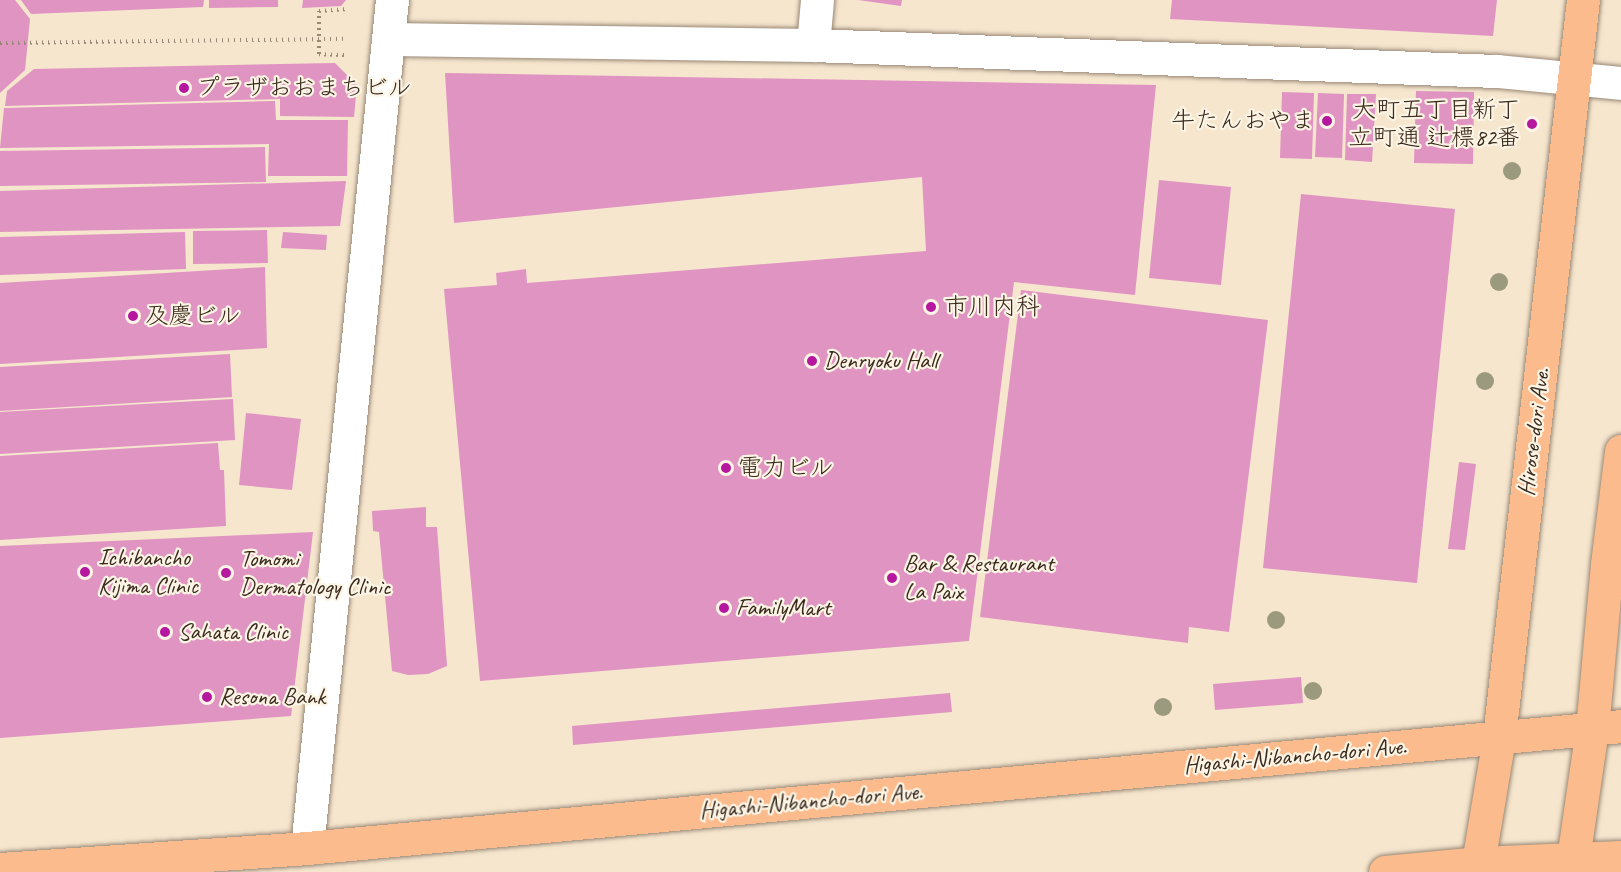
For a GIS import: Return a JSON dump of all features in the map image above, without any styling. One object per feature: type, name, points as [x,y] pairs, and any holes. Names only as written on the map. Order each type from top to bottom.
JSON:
[{"type":"highway","name":"Hirose-dori Ave.","points":[[1478,863],[1499,737],[1583,0]]},
{"type":"highway","points":[[1573,859],[1606,727],[1607,564],[1621,451]]},
{"type":"highway","name":"Higashi-Nibancho-dori Ave.","points":[[0,868],[307,848],[1606,727]]},
{"type":"highway","points":[[1385,872],[1478,863],[1621,857]]},
{"type":"street","points":[[307,848],[392,0]]},
{"type":"street","points":[[813,45],[817,0]]},
{"type":"street","points":[[388,39],[813,45],[1497,71],[1621,83]]},
{"type":"path","points":[[354,56],[319,54],[319,10],[356,8]]},
{"type":"path","points":[[0,43],[332,39]]},
{"type":"building","points":[[0,0],[15,0],[30,19],[25,70],[0,93]]},
{"type":"building","points":[[21,0],[204,0],[203,7],[31,14]]},
{"type":"building","points":[[209,0],[278,0],[278,7],[209,8]]},
{"type":"building","points":[[303,0],[346,0],[341,6],[302,8]]},
{"type":"building","points":[[858,0],[902,0],[901,6]]},
{"type":"building","points":[[1172,0],[1497,0],[1493,36],[1170,19]]},
{"type":"building","name":"プラザおおまちビル","points":[[335,63],[357,85],[354,117],[280,116],[280,99],[5,106],[7,91],[34,69]]},
{"type":"building","name":"電力ビル","points":[[445,73],[1156,85],[1135,295],[1014,282],[969,641],[480,681],[444,289],[497,285],[496,273],[526,269],[527,283],[926,251],[922,177],[454,223]]},
{"type":"building","points":[[1416,91],[1474,92],[1473,164],[1414,163]]},
{"type":"building","points":[[1282,92],[1314,93],[1312,159],[1280,158]]},
{"type":"building","points":[[1318,93],[1344,94],[1342,158],[1315,157]]},
{"type":"building","points":[[1347,94],[1376,94],[1372,162],[1345,160]]},
{"type":"building","points":[[275,101],[276,120],[348,120],[347,176],[268,176],[269,144],[0,148],[4,108]]},
{"type":"building","points":[[265,147],[266,182],[0,186],[0,151]]},
{"type":"building","points":[[1159,180],[1231,187],[1221,285],[1149,278]]},
{"type":"building","points":[[346,181],[340,226],[0,232],[0,191]]},
{"type":"building","points":[[1301,194],[1455,209],[1417,583],[1263,568]]},
{"type":"building","points":[[267,230],[268,263],[193,264],[193,231]]},
{"type":"building","points":[[185,232],[186,269],[0,275],[0,237]]},
{"type":"building","points":[[283,232],[327,235],[326,250],[281,248]]},
{"type":"building","name":"及慶ビル","points":[[265,267],[267,348],[0,364],[0,283]]},
{"type":"building","points":[[1021,290],[1268,320],[1229,632],[1189,627],[1188,643],[980,617]]},
{"type":"building","points":[[230,354],[232,397],[0,411],[0,367]]},
{"type":"building","points":[[233,399],[235,440],[0,454],[0,412]]},
{"type":"building","points":[[246,413],[301,419],[292,490],[239,485]]},
{"type":"building","points":[[218,443],[220,470],[224,470],[226,526],[0,540],[0,456]]},
{"type":"building","points":[[1459,462],[1476,464],[1465,550],[1448,549]]},
{"type":"building","points":[[426,507],[426,527],[437,527],[447,666],[428,674],[408,675],[392,671],[379,532],[373,531],[372,511]]},
{"type":"building","points":[[313,532],[291,716],[0,738],[0,546]]},
{"type":"building","points":[[1301,677],[1303,703],[1215,710],[1213,684]]},
{"type":"building","points":[[950,693],[952,712],[573,745],[572,726]]},
{"type":"place","name":"プラザおおまちビル","points":[[184,88]]},
{"type":"place","name":"牛たんおやま","points":[[1327,121]]},
{"type":"place","name":"大町五丁目新丁 立町通 辻標82番","points":[[1532,124]]},
{"type":"place","name":"市川内科","points":[[931,307]]},
{"type":"place","name":"及慶ビル","points":[[133,316]]},
{"type":"place","name":"Denryoku Hall","points":[[812,361]]},
{"type":"place","name":"電力ビル","points":[[726,468]]},
{"type":"place","name":"Ichibancho Kijima Clinic","points":[[85,572]]},
{"type":"place","name":"Tomomi Dermatology Clinic","points":[[226,573]]},
{"type":"place","name":"Bar & Restaurant La Paix","points":[[892,578]]},
{"type":"place","name":"FamilyMart","points":[[724,608]]},
{"type":"place","name":"Sahata Clinic","points":[[165,632]]},
{"type":"place","name":"Resona Bank","points":[[207,697]]}]
